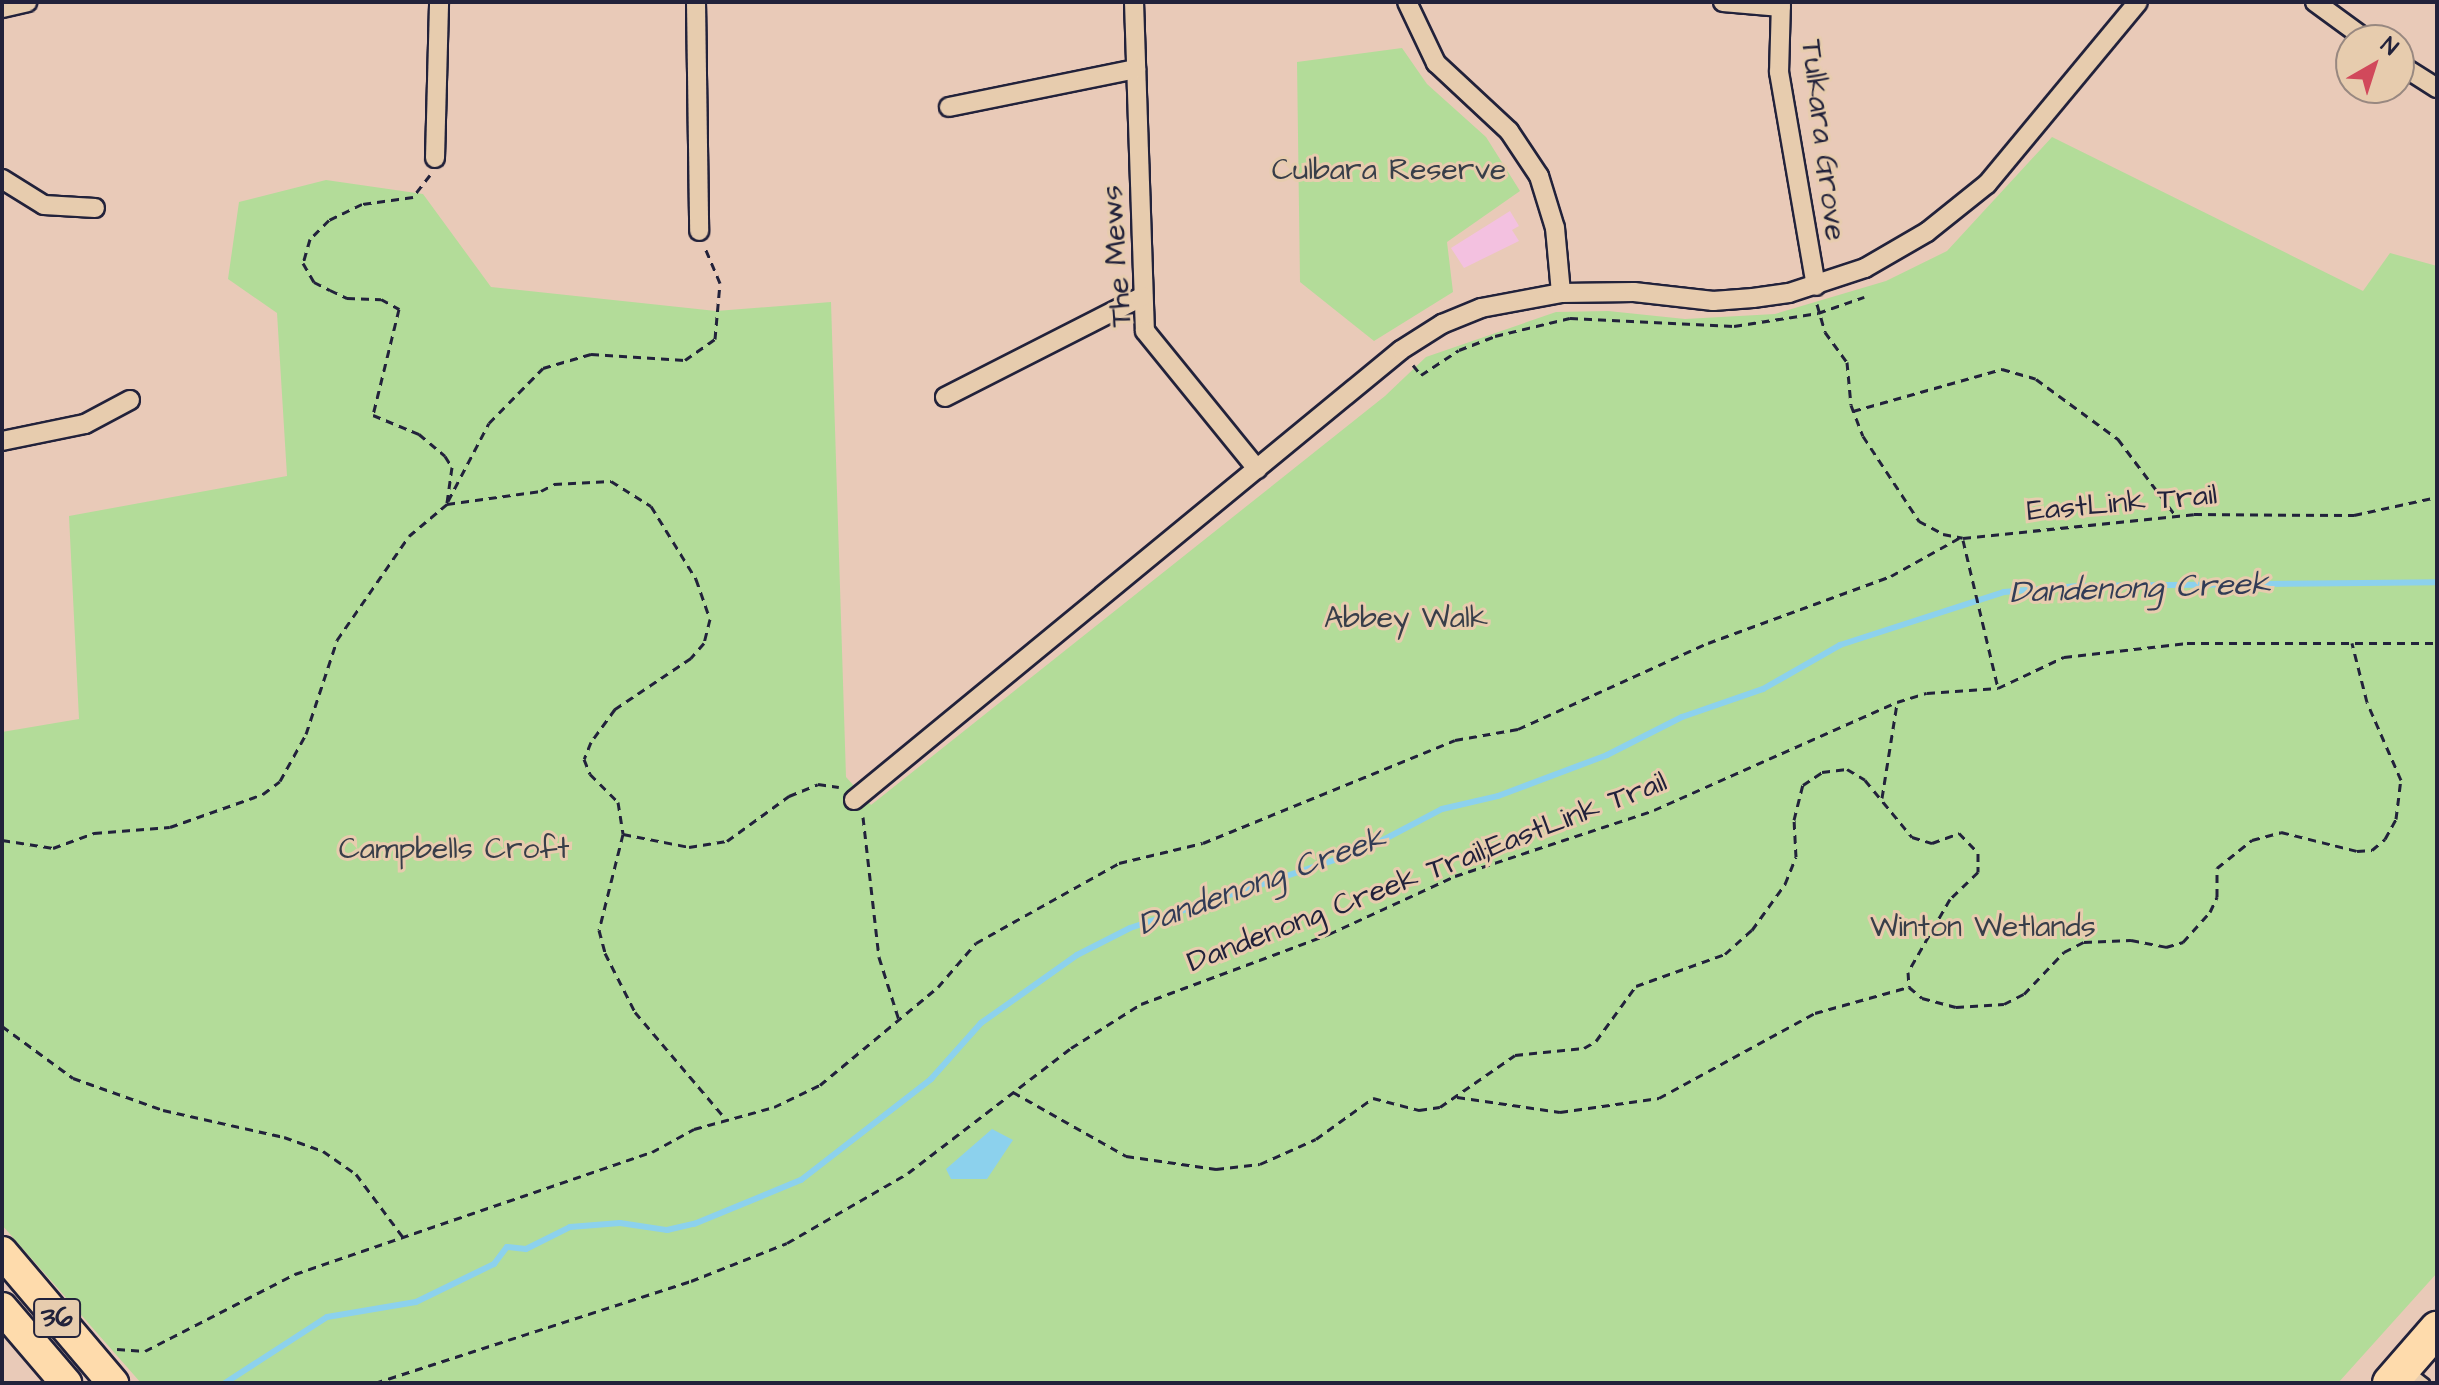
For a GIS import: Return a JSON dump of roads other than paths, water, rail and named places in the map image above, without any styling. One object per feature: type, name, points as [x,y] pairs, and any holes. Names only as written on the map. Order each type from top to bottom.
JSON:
[{"type":"highway","points":[[2406,1378],[2437,1329]]},
{"type":"main road","name":"36","points":[[2,1252],[113,1383]]},
{"type":"main road","name":"36","points":[[2,1308],[66,1383]]},
{"type":"street","points":[[2,8],[27,2]]},
{"type":"street","points":[[435,158],[439,2]]},
{"type":"street","points":[[696,2],[699,231]]},
{"type":"street","name":"The Mews","points":[[1134,2],[1145,331],[1257,469]]},
{"type":"street","points":[[1407,2],[1436,63],[1509,131],[1539,176],[1555,228],[1561,293]]},
{"type":"street","points":[[1723,2],[1781,4]]},
{"type":"street","points":[[854,800],[1401,350],[1481,308],[1561,293],[1634,292],[1713,301],[1816,286],[1865,268],[1927,232],[1964,204],[2016,152],[2138,2]]},
{"type":"street","points":[[2315,2],[2345,24]]},
{"type":"street","name":"Tulkara Grove","points":[[1781,4],[1779,72],[1816,286]]},
{"type":"street","points":[[949,107],[1136,69]]},
{"type":"street","points":[[2415,74],[2437,88]]},
{"type":"street","points":[[2,179],[44,205],[95,208]]},
{"type":"street","points":[[945,397],[1143,296]]},
{"type":"street","points":[[2,441],[85,424],[130,400]]},
{"type":"water","points":[[992,1129],[1013,1140],[987,1179],[951,1179],[946,1169]]},
{"type":"waterway","name":"Dandenong Creek","points":[[225,1383],[327,1317],[416,1302],[494,1264],[507,1247],[526,1249],[570,1227],[620,1223],[667,1230],[694,1224],[801,1180],[931,1079],[981,1023],[1077,955],[1130,928],[1362,851],[1442,809],[1498,796],[1607,755],[1682,717],[1763,689],[1840,645],[2004,592],[2079,586],[2437,582]]},
{"type":"park label","name":"Culbara Reserve","points":[[1389,170]]},
{"type":"park label","name":"Abbey Walk","points":[[1406,618]]},
{"type":"park label","name":"Campbells Croft","points":[[454,849]]},
{"type":"park label","name":"Winton Wetlands","points":[[1983,927]]}]
